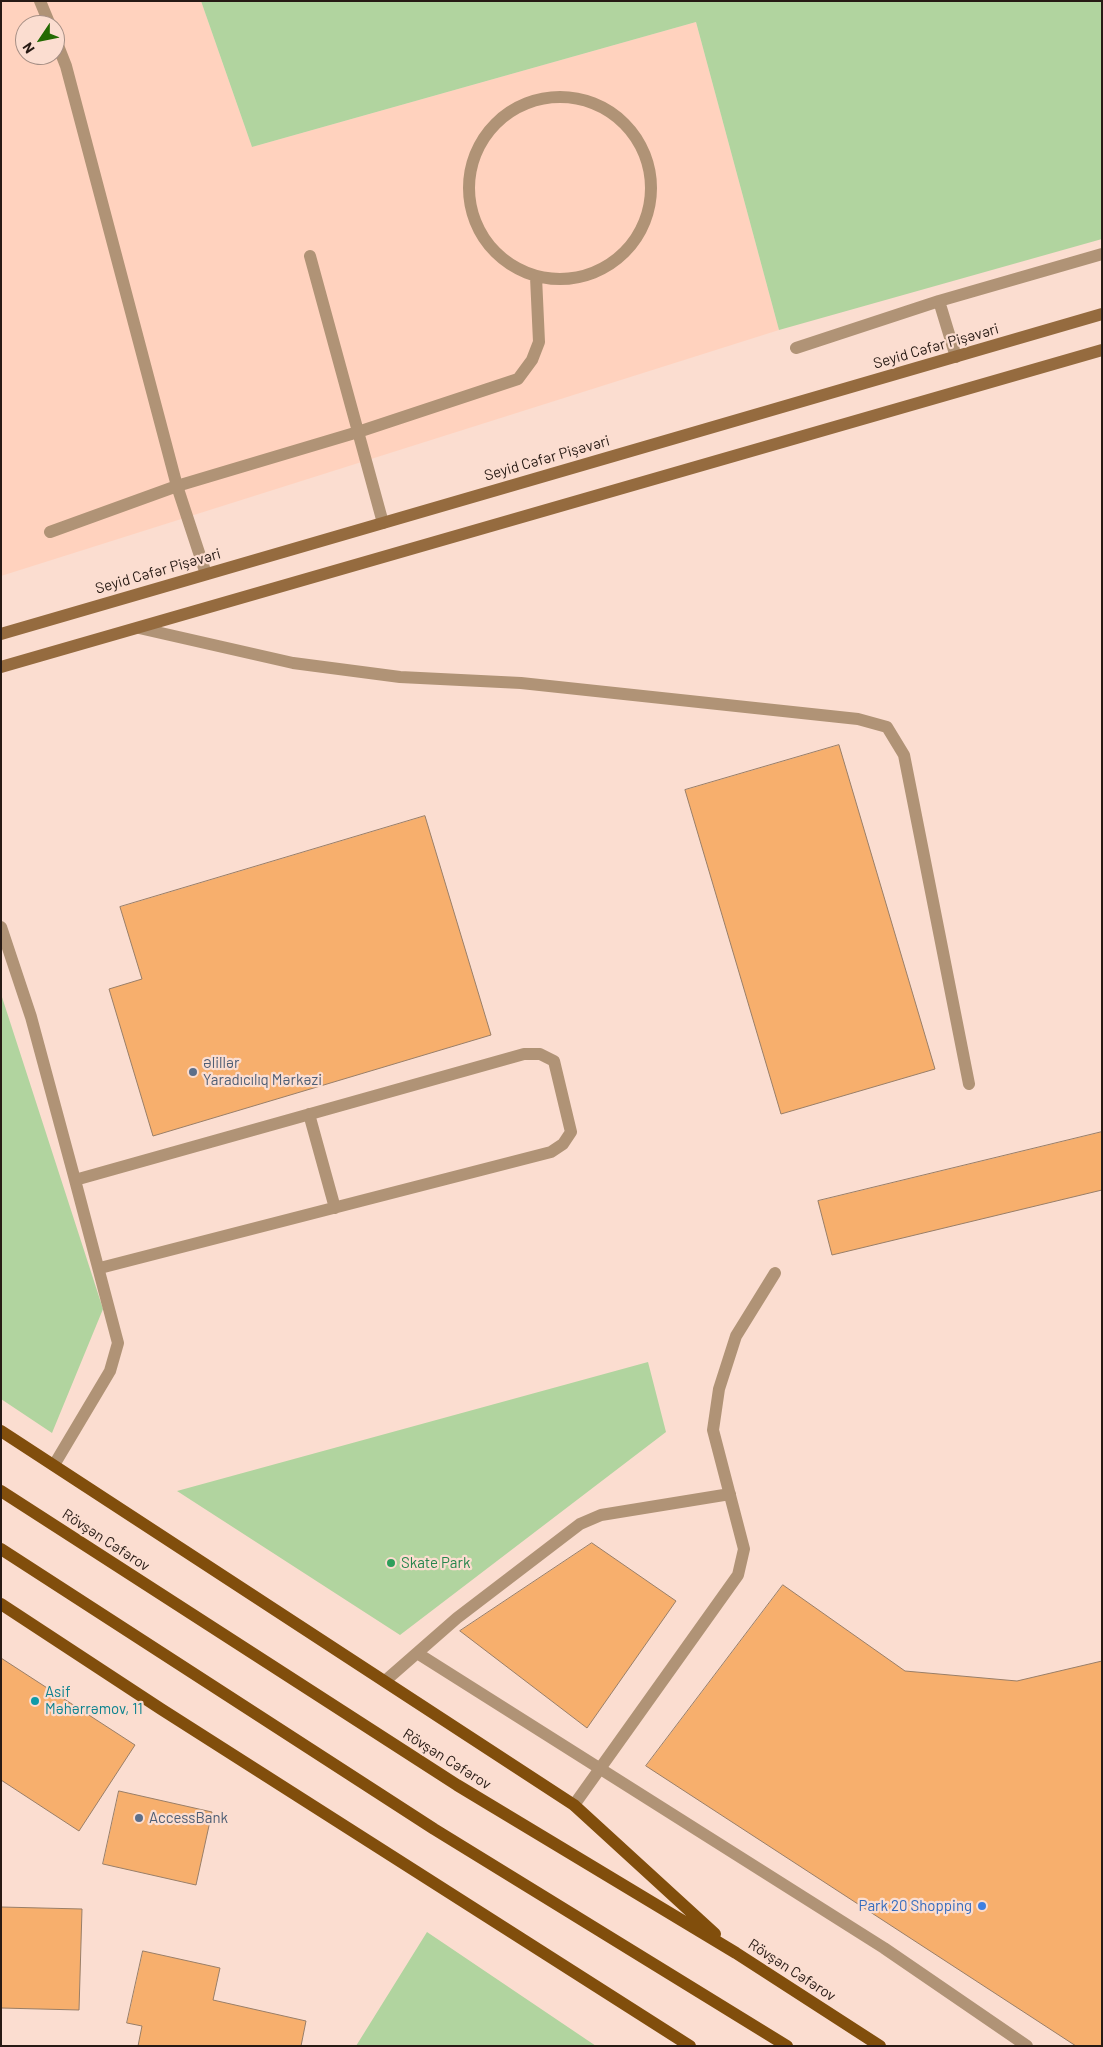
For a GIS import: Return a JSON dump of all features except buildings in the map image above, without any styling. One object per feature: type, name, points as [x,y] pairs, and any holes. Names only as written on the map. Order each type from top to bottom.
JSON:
[{"type":"main road","points":[[1,1431],[574,1805],[736,1953]]},
{"type":"main road","name":"Rövşən Cəfərov","points":[[1,1491],[457,1786],[736,1953],[880,2046]]},
{"type":"main road","points":[[1,1549],[434,1829],[787,2046]]},
{"type":"main road","points":[[1,1604],[161,1709],[690,2046]]},
{"type":"street","name":"Seyid Cəfər Pişəvəri","points":[[1,634],[1102,314]]},
{"type":"street","points":[[1,667],[1102,350]]},
{"type":"lane","points":[[40,1],[46,15]]},
{"type":"lane","points":[[65,63],[178,486],[206,574]]},
{"type":"lane","points":[[562,96],[584,100],[604,108],[623,121],[637,138],[644,152],[652,180],[651,202],[645,223],[629,248],[619,259],[601,271],[580,278],[558,280],[536,277],[516,268],[498,255],[484,238],[474,218],[469,197],[470,175],[475,154],[486,134],[501,118],[520,106],[541,99],[562,96]]},
{"type":"lane","points":[[796,348],[939,301],[1102,254]]},
{"type":"lane","points":[[310,256],[383,523]]},
{"type":"lane","points":[[50,532],[178,486],[358,432],[518,379],[532,360],[539,342],[536,277]]},
{"type":"lane","points":[[939,301],[956,357]]},
{"type":"lane","points":[[139,628],[293,663],[400,677],[521,683],[858,718],[887,727],[904,755],[969,1084]]},
{"type":"lane","points":[[1,927],[31,1017],[100,1268],[118,1343],[110,1371],[54,1465]]},
{"type":"lane","points":[[75,1180],[524,1054],[540,1054],[554,1061],[571,1132],[564,1144],[551,1152],[100,1268]]},
{"type":"lane","points":[[309,1114],[335,1208]]},
{"type":"lane","points":[[574,1805],[738,1575],[744,1549],[713,1430],[719,1389],[736,1336],[775,1273]]},
{"type":"lane","points":[[385,1681],[457,1618],[580,1524],[602,1515],[730,1494]]},
{"type":"lane","points":[[417,1653],[884,1948],[1027,2046]]},
{"type":"shaded area","points":[[1,1],[201,1],[252,147],[696,22],[779,330],[1,576]]},
{"type":"green space","points":[[201,1],[1102,1],[1102,239],[779,330],[696,22],[252,147]]},
{"type":"green space","points":[[1,994],[103,1309],[52,1433],[1,1399]]},
{"type":"green space","name":"Skate Park","points":[[648,1362],[666,1432],[400,1635],[177,1491]]},
{"type":"green space","points":[[427,1932],[596,2046],[356,2046]]},
{"type":"place","name":"Əlillər Yaradıcılıq Mərkəzi","points":[[193,1072]]},
{"type":"place","name":"Skate Park","points":[[391,1563]]},
{"type":"place","name":"Asif Məhərrəmov, 11","points":[[35,1701]]},
{"type":"place","name":"AccessBank","points":[[139,1818]]},
{"type":"place","name":"Park 20 Shopping","points":[[982,1906]]}]
